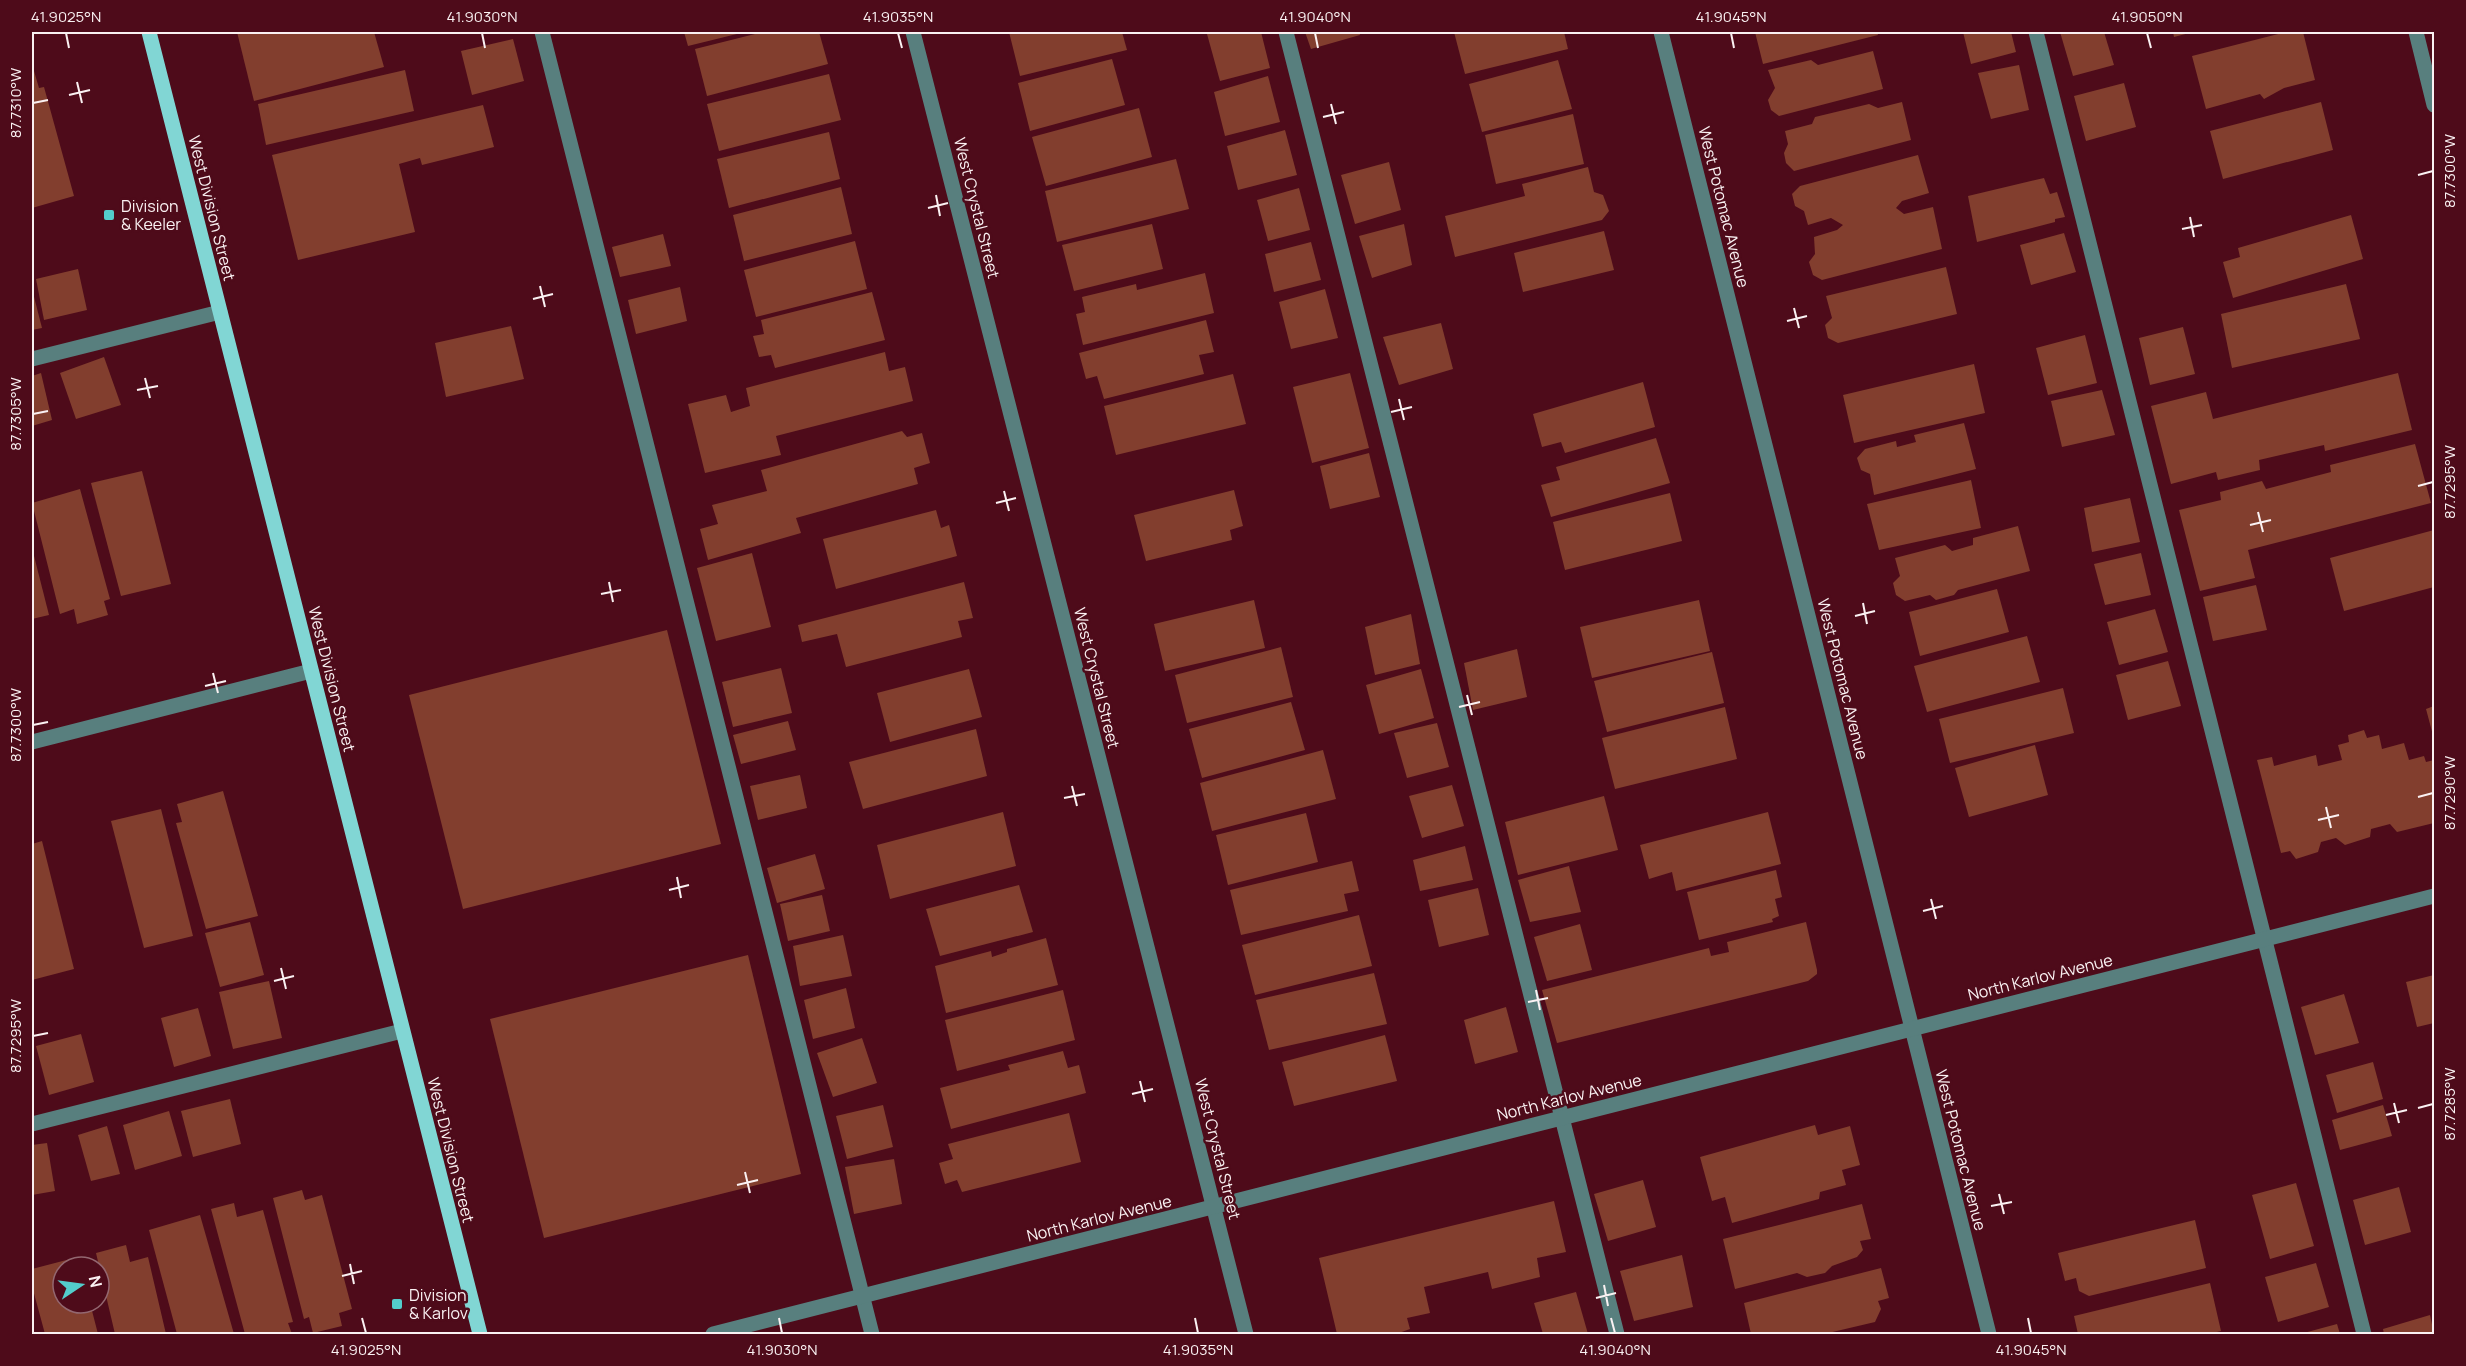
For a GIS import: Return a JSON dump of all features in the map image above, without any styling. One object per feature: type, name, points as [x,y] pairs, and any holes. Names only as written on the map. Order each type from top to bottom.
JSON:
[{"type":"main road","name":"West Division Street","points":[[149,32],[480,1335]]},
{"type":"street","points":[[543,32],[872,1335]]},
{"type":"street","name":"West Crystal Street","points":[[913,32],[1246,1335]]},
{"type":"street","points":[[1286,32],[1617,1335]]},
{"type":"street","name":"West Potomac Avenue","points":[[1661,32],[1989,1335]]},
{"type":"street","points":[[2036,32],[2364,1335]]},
{"type":"street","points":[[2416,32],[2434,105]]},
{"type":"street","points":[[32,359],[220,312]]},
{"type":"street","points":[[32,742],[311,671]]},
{"type":"street","name":"North Karlov Avenue","points":[[713,1335],[2434,896]]},
{"type":"street","points":[[32,1124],[402,1031]]},
{"type":"building","points":[[237,32],[374,32],[384,67],[254,101]]},
{"type":"building","points":[[684,32],[745,32],[688,46]]},
{"type":"building","points":[[763,32],[819,32],[828,64],[707,96],[695,49]]},
{"type":"building","points":[[1009,32],[1122,32],[1127,50],[1020,76]]},
{"type":"building","points":[[1261,32],[1270,68],[1220,81],[1207,34]]},
{"type":"building","points":[[1305,32],[1359,32],[1360,35],[1311,49]]},
{"type":"building","points":[[1454,32],[1564,32],[1568,49],[1465,74]]},
{"type":"building","points":[[1755,32],[1877,32],[1878,35],[1763,64]]},
{"type":"building","points":[[1963,32],[2011,32],[2016,52],[1971,64]]},
{"type":"building","points":[[2060,32],[2104,32],[2114,65],[2073,76]]},
{"type":"building","points":[[2173,32],[2193,32],[2174,37]]},
{"type":"building","points":[[2286,32],[2303,32],[2315,80],[2284,88],[2264,99],[2260,94],[2206,109],[2192,56]]},
{"type":"building","points":[[513,39],[524,81],[472,95],[461,51]]},
{"type":"building","points":[[1873,51],[1883,89],[1779,116],[1771,110],[1768,100],[1775,88],[1768,70],[1811,60],[1818,65]]},
{"type":"building","points":[[1112,59],[1125,105],[1030,131],[1018,83]]},
{"type":"building","points":[[1558,60],[1572,109],[1482,132],[1469,84]]},
{"type":"building","points":[[2019,65],[2029,110],[1991,119],[1978,73]]},
{"type":"building","points":[[405,70],[414,111],[266,145],[258,104]]},
{"type":"building","points":[[34,71],[39,88],[44,87],[74,196],[32,208],[32,72]]},
{"type":"building","points":[[829,74],[841,120],[719,151],[707,104]]},
{"type":"building","points":[[1268,76],[1280,122],[1225,136],[1214,92]]},
{"type":"building","points":[[2124,83],[2136,127],[2086,141],[2074,96]]},
{"type":"building","points":[[1902,102],[1911,140],[1794,171],[1786,163],[1784,153],[1788,144],[1785,131],[1812,124],[1815,117],[1869,104],[1878,108]]},
{"type":"building","points":[[2321,102],[2333,150],[2223,179],[2210,131]]},
{"type":"building","points":[[483,105],[494,147],[422,165],[420,158],[399,164],[415,232],[298,260],[272,155]]},
{"type":"building","points":[[1139,108],[1152,157],[1046,186],[1032,137]]},
{"type":"building","points":[[1573,114],[1584,164],[1496,184],[1485,135]]},
{"type":"building","points":[[1285,130],[1297,175],[1238,190],[1227,146]]},
{"type":"building","points":[[829,132],[840,179],[729,208],[717,159]]},
{"type":"building","points":[[1918,155],[1929,193],[1902,201],[1896,208],[1904,214],[1933,207],[1942,249],[1822,280],[1813,275],[1809,262],[1815,254],[1814,237],[1837,230],[1843,225],[1831,218],[1808,225],[1804,211],[1795,206],[1792,194],[1800,186]]},
{"type":"building","points":[[1176,159],[1189,209],[1057,242],[1045,191]]},
{"type":"building","points":[[1389,162],[1401,210],[1355,224],[1341,175]]},
{"type":"building","points":[[1588,167],[1594,192],[1603,195],[1609,211],[1602,220],[1455,257],[1445,216],[1525,196],[1522,184]]},
{"type":"building","points":[[2044,178],[2050,194],[2057,192],[2065,217],[2055,219],[2055,222],[1977,242],[1968,196]]},
{"type":"building","points":[[841,187],[852,234],[744,261],[733,215]]},
{"type":"building","points":[[1299,188],[1310,230],[1268,241],[1257,200]]},
{"type":"building","points":[[2351,215],[2363,259],[2233,298],[2223,262],[2240,257],[2238,248]]},
{"type":"building","points":[[1152,224],[1163,269],[1074,291],[1062,245]]},
{"type":"building","points":[[1404,224],[1412,265],[1372,278],[1359,236]]},
{"type":"building","points":[[1604,231],[1614,270],[1523,292],[1514,253]]},
{"type":"building","points":[[2064,233],[2076,272],[2031,285],[2020,245]]},
{"type":"building","points":[[663,234],[671,266],[620,277],[612,247]]},
{"type":"building","points":[[855,241],[867,289],[756,317],[744,270]]},
{"type":"building","points":[[1311,242],[1321,280],[1274,292],[1265,254]]},
{"type":"building","points":[[1946,267],[1957,314],[1838,343],[1828,338],[1825,325],[1832,318],[1826,296]]},
{"type":"building","points":[[78,269],[87,310],[44,320],[36,279]]},
{"type":"building","points":[[1205,273],[1214,313],[1083,345],[1076,314],[1085,312],[1082,297],[1136,284],[1137,290]]},
{"type":"building","points":[[2346,284],[2360,339],[2232,368],[2221,314]]},
{"type":"building","points":[[680,287],[687,321],[636,334],[628,300]]},
{"type":"building","points":[[32,289],[42,328],[32,330]]},
{"type":"building","points":[[1325,289],[1338,338],[1291,349],[1279,302]]},
{"type":"building","points":[[872,292],[885,340],[775,368],[771,355],[759,357],[753,336],[764,334],[761,320]]},
{"type":"building","points":[[1206,320],[1214,352],[1199,355],[1204,374],[1104,399],[1097,376],[1086,379],[1079,353]]},
{"type":"building","points":[[1441,323],[1453,369],[1399,385],[1383,337]]},
{"type":"building","points":[[511,326],[524,379],[446,397],[435,343]]},
{"type":"building","points":[[2183,327],[2195,374],[2150,385],[2139,338]]},
{"type":"building","points":[[2085,335],[2097,383],[2048,395],[2036,348]]},
{"type":"building","points":[[885,352],[889,371],[905,367],[913,401],[776,436],[781,455],[705,473],[688,404],[726,395],[731,412],[750,406],[746,388]]},
{"type":"building","points":[[104,357],[121,405],[76,419],[60,373]]},
{"type":"building","points":[[1974,364],[1985,413],[1854,443],[1843,395]]},
{"type":"building","points":[[41,373],[52,420],[32,426],[32,376]]},
{"type":"building","points":[[1350,373],[1369,448],[1312,463],[1293,387]]},
{"type":"building","points":[[2398,373],[2412,430],[2325,451],[2324,445],[2259,460],[2260,470],[2218,480],[2216,472],[2171,484],[2151,406],[2206,392],[2213,419]]},
{"type":"building","points":[[1233,374],[1246,424],[1116,455],[1104,406]]},
{"type":"building","points":[[1643,382],[1655,427],[1565,453],[1561,442],[1542,447],[1533,414]]},
{"type":"building","points":[[2102,390],[2115,435],[2062,447],[2051,401]]},
{"type":"building","points":[[1964,423],[1976,469],[1874,495],[1870,474],[1861,470],[1857,458],[1865,449],[1896,441],[1897,447],[1916,442],[1914,435]]},
{"type":"building","points":[[902,431],[907,437],[922,433],[930,463],[914,468],[918,484],[796,518],[801,533],[708,560],[700,529],[718,524],[712,505],[767,491],[761,470]]},
{"type":"building","points":[[1656,438],[1670,483],[1551,517],[1541,485],[1560,480],[1556,467]]},
{"type":"building","points":[[2415,444],[2431,503],[2248,550],[2255,578],[2200,591],[2179,510],[2221,500],[2220,492],[2262,481],[2266,489],[2331,472],[2330,465]]},
{"type":"building","points":[[1369,453],[1380,497],[1330,509],[1320,466]]},
{"type":"building","points":[[142,471],[171,584],[121,596],[91,483]]},
{"type":"building","points":[[1971,480],[1981,528],[1879,550],[1867,504]]},
{"type":"building","points":[[80,489],[110,599],[104,601],[108,615],[77,624],[74,609],[60,614],[32,503]]},
{"type":"building","points":[[1234,490],[1243,526],[1230,530],[1232,540],[1146,561],[1134,515]]},
{"type":"building","points":[[1670,493],[1682,541],[1565,570],[1553,522]]},
{"type":"building","points":[[2130,498],[2140,542],[2092,552],[2084,508]]},
{"type":"building","points":[[936,510],[941,528],[949,525],[957,556],[836,589],[823,539]]},
{"type":"building","points":[[2018,526],[2030,571],[1958,590],[1954,595],[1936,600],[1930,595],[1905,601],[1896,595],[1893,583],[1900,576],[1895,558],[1945,545],[1952,551],[1973,545],[1973,538]]},
{"type":"building","points":[[2434,530],[2434,587],[2344,611],[2330,558]]},
{"type":"building","points":[[32,548],[49,615],[32,619]]},
{"type":"building","points":[[752,553],[771,627],[716,641],[697,568]]},
{"type":"building","points":[[2141,553],[2151,595],[2105,605],[2094,564]]},
{"type":"building","points":[[964,582],[973,618],[958,621],[962,637],[846,667],[837,634],[802,642],[798,625]]},
{"type":"building","points":[[2256,585],[2267,630],[2213,641],[2203,597]]},
{"type":"building","points":[[1997,589],[2009,632],[1920,656],[1909,612]]},
{"type":"building","points":[[1254,600],[1265,648],[1165,671],[1154,624]]},
{"type":"building","points":[[1699,600],[1710,651],[1592,678],[1580,627]]},
{"type":"building","points":[[2155,609],[2168,652],[2119,665],[2107,622]]},
{"type":"building","points":[[1411,614],[1420,664],[1375,675],[1365,627]]},
{"type":"building","points":[[667,630],[721,844],[463,909],[409,695]]},
{"type":"building","points":[[2027,636],[2040,682],[1927,712],[1914,666]]},
{"type":"building","points":[[1281,647],[1293,697],[1187,723],[1175,675]]},
{"type":"building","points":[[1517,649],[1527,697],[1473,710],[1464,663]]},
{"type":"building","points":[[1712,652],[1724,703],[1607,732],[1594,681]]},
{"type":"building","points":[[2168,661],[2181,706],[2128,720],[2116,675]]},
{"type":"building","points":[[781,668],[792,713],[733,727],[722,682]]},
{"type":"building","points":[[969,669],[982,717],[890,742],[877,693]]},
{"type":"building","points":[[1421,669],[1434,718],[1379,734],[1366,685]]},
{"type":"building","points":[[2063,688],[2074,733],[1950,763],[1939,719]]},
{"type":"building","points":[[1291,702],[1305,750],[1202,778],[1189,729]]},
{"type":"building","points":[[2434,706],[2434,739],[2426,709]]},
{"type":"building","points":[[1725,707],[1737,759],[1615,789],[1602,738]]},
{"type":"building","points":[[788,721],[796,750],[741,764],[733,735]]},
{"type":"building","points":[[1437,723],[1449,767],[1407,778],[1394,733]]},
{"type":"building","points":[[976,729],[987,776],[863,809],[849,762]]},
{"type":"building","points":[[2364,730],[2367,738],[2379,735],[2382,749],[2404,743],[2409,760],[2424,756],[2426,762],[2434,760],[2434,823],[2397,832],[2390,824],[2371,829],[2370,837],[2345,845],[2336,838],[2321,842],[2318,852],[2296,859],[2290,851],[2281,853],[2257,760],[2272,757],[2274,766],[2316,755],[2318,766],[2342,760],[2338,745],[2349,742],[2348,735]]},
{"type":"building","points":[[2035,745],[2048,795],[1969,817],[1955,768]]},
{"type":"building","points":[[1323,750],[1336,799],[1212,831],[1200,783]]},
{"type":"building","points":[[800,775],[807,808],[758,820],[750,786]]},
{"type":"building","points":[[1452,785],[1464,826],[1422,838],[1409,796]]},
{"type":"building","points":[[223,791],[258,916],[206,929],[176,823],[182,822],[177,804]]},
{"type":"building","points":[[1604,796],[1618,850],[1518,875],[1505,822]]},
{"type":"building","points":[[161,809],[193,936],[144,948],[111,821]]},
{"type":"building","points":[[1003,812],[1016,866],[890,899],[877,845]]},
{"type":"building","points":[[1768,812],[1781,864],[1676,891],[1672,872],[1649,879],[1640,845]]},
{"type":"building","points":[[1306,813],[1318,862],[1228,885],[1216,835]]},
{"type":"building","points":[[42,841],[74,969],[32,980],[32,844]]},
{"type":"building","points":[[1465,846],[1473,880],[1420,891],[1413,860]]},
{"type":"building","points":[[815,854],[825,889],[777,903],[767,868]]},
{"type":"building","points":[[1352,861],[1359,891],[1344,894],[1348,911],[1241,935],[1230,890]]},
{"type":"building","points":[[1569,866],[1581,912],[1530,922],[1518,880]]},
{"type":"building","points":[[1776,870],[1782,897],[1775,899],[1779,916],[1772,919],[1773,922],[1699,940],[1687,892]]},
{"type":"building","points":[[1019,885],[1033,932],[940,956],[926,909]]},
{"type":"building","points":[[1478,888],[1489,935],[1439,947],[1428,900]]},
{"type":"building","points":[[822,895],[830,931],[788,941],[780,904]]},
{"type":"building","points":[[1359,915],[1372,966],[1255,995],[1242,945]]},
{"type":"building","points":[[250,922],[264,975],[220,987],[205,933]]},
{"type":"building","points":[[1806,922],[1817,970],[1817,974],[1808,981],[1557,1043],[1542,990],[1709,948],[1711,956],[1729,952],[1727,942]]},
{"type":"building","points":[[1580,924],[1592,970],[1547,981],[1534,937]]},
{"type":"building","points":[[843,935],[852,976],[800,986],[793,946]]},
{"type":"building","points":[[1046,938],[1058,985],[946,1013],[935,966],[991,951],[992,957],[1007,952],[1007,949]]},
{"type":"building","points":[[748,955],[801,1174],[544,1238],[490,1019]]},
{"type":"building","points":[[1374,973],[1387,1024],[1269,1050],[1256,1000]]},
{"type":"building","points":[[2434,975],[2434,1023],[2417,1027],[2406,982]]},
{"type":"building","points":[[269,981],[282,1038],[233,1049],[219,992]]},
{"type":"building","points":[[846,988],[855,1028],[813,1039],[804,1000]]},
{"type":"building","points":[[1063,990],[1075,1040],[957,1071],[945,1020]]},
{"type":"building","points":[[2344,994],[2359,1043],[2315,1055],[2301,1007]]},
{"type":"building","points":[[1506,1007],[1518,1052],[1475,1064],[1464,1020]]},
{"type":"building","points":[[198,1008],[211,1056],[174,1067],[161,1018]]},
{"type":"building","points":[[81,1034],[94,1082],[49,1095],[36,1046]]},
{"type":"building","points":[[1385,1035],[1397,1081],[1294,1106],[1282,1062]]},
{"type":"building","points":[[862,1038],[877,1083],[833,1097],[817,1053]]},
{"type":"building","points":[[1063,1051],[1068,1068],[1079,1065],[1086,1093],[951,1129],[940,1088],[1010,1070],[1008,1065]]},
{"type":"building","points":[[2373,1062],[2383,1099],[2337,1113],[2326,1075]]},
{"type":"building","points":[[230,1099],[241,1144],[193,1157],[181,1111]]},
{"type":"building","points":[[883,1105],[893,1147],[847,1159],[836,1116]]},
{"type":"building","points":[[2383,1105],[2392,1136],[2340,1150],[2332,1120]]},
{"type":"building","points":[[169,1111],[182,1156],[135,1170],[123,1125]]},
{"type":"building","points":[[1069,1113],[1081,1162],[962,1192],[957,1180],[945,1184],[939,1163],[953,1159],[948,1144]]},
{"type":"building","points":[[1815,1125],[1818,1135],[1850,1126],[1860,1165],[1842,1170],[1846,1185],[1820,1192],[1819,1199],[1732,1223],[1725,1197],[1712,1201],[1700,1157]]},
{"type":"building","points":[[107,1126],[120,1174],[91,1181],[78,1135]]},
{"type":"building","points":[[47,1143],[55,1191],[32,1195],[32,1145]]},
{"type":"building","points":[[894,1159],[902,1204],[854,1214],[845,1167]]},
{"type":"building","points":[[1643,1180],[1656,1227],[1608,1241],[1594,1194]]},
{"type":"building","points":[[2296,1183],[2314,1246],[2270,1259],[2252,1195]]},
{"type":"building","points":[[2399,1187],[2411,1232],[2365,1245],[2353,1200]]},
{"type":"building","points":[[302,1190],[305,1200],[322,1195],[352,1309],[339,1313],[342,1326],[313,1333],[309,1317],[304,1319],[273,1198]]},
{"type":"building","points":[[1554,1201],[1566,1252],[1537,1258],[1540,1277],[1492,1289],[1488,1272],[1424,1287],[1430,1313],[1407,1318],[1410,1329],[1396,1334],[1337,1334],[1319,1258]]},
{"type":"building","points":[[234,1203],[237,1217],[263,1210],[293,1322],[288,1323],[292,1334],[245,1334],[211,1209]]},
{"type":"building","points":[[1862,1204],[1871,1239],[1860,1241],[1863,1250],[1857,1257],[1832,1266],[1825,1273],[1807,1277],[1797,1273],[1735,1289],[1723,1239]]},
{"type":"building","points":[[200,1215],[234,1334],[177,1334],[149,1230]]},
{"type":"building","points":[[2195,1220],[2206,1268],[2089,1296],[2079,1291],[2076,1278],[2065,1281],[2058,1253]]},
{"type":"building","points":[[126,1245],[130,1262],[148,1257],[166,1334],[115,1334],[111,1315],[111,1255],[96,1255],[96,1253]]},
{"type":"building","points":[[1682,1255],[1693,1307],[1634,1321],[1620,1271]]},
{"type":"building","points":[[2316,1263],[2329,1307],[2278,1322],[2265,1277]]},
{"type":"building","points":[[51,1264],[51,1315],[93,1315],[98,1334],[45,1334],[32,1286],[32,1269]]},
{"type":"building","points":[[1881,1268],[1889,1298],[1878,1301],[1881,1309],[1875,1322],[1824,1334],[1751,1334],[1744,1303]]},
{"type":"building","points":[[2210,1283],[2221,1331],[2208,1334],[2078,1334],[2074,1316]]},
{"type":"building","points":[[1576,1292],[1588,1334],[1543,1334],[1534,1303]]},
{"type":"building","points":[[2430,1315],[2434,1334],[2384,1334],[2383,1329]]},
{"type":"building","points":[[2337,1324],[2340,1334],[2300,1334]]},
{"type":"place","name":"Division & Keeler","points":[[109,215]]},
{"type":"place","name":"Division & Karlov","points":[[397,1304]]}]
